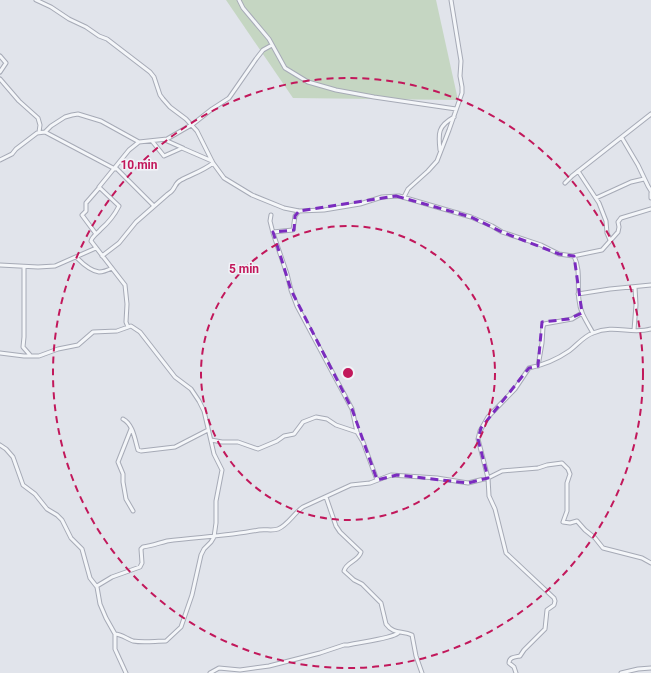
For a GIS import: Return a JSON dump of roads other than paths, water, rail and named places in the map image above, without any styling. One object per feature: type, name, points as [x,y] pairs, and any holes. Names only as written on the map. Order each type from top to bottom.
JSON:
[{"type":"street","points":[[36,0],[86,27],[98,36],[107,39],[150,72],[154,77],[163,98],[170,107],[181,114],[198,132],[213,162],[224,178],[252,195],[278,206],[299,211],[324,210],[360,204],[391,196],[404,197],[433,207],[471,217],[502,232],[541,245],[562,255],[574,256],[602,251],[618,232],[618,222],[621,218],[651,209]]},
{"type":"street","points":[[239,0],[243,8],[266,35],[285,68],[293,74],[313,84],[374,97],[456,109]]},
{"type":"street","points":[[404,197],[409,187],[436,162],[454,117],[463,89],[460,76],[461,61],[451,0]]},
{"type":"street","points":[[96,234],[82,215],[86,211],[86,203],[129,150],[139,142],[165,140],[192,125],[212,108],[230,98],[263,50],[272,45]]},
{"type":"street","points":[[0,56],[6,63],[0,72]]},
{"type":"street","points":[[0,79],[18,101],[38,118],[40,122],[39,132]]},
{"type":"street","points":[[45,132],[65,117],[78,114],[101,120],[139,142]]},
{"type":"street","points":[[565,183],[578,171],[651,114]]},
{"type":"street","points":[[440,152],[440,130],[448,120],[454,117]]},
{"type":"street","points":[[0,160],[12,154],[16,149],[39,132],[45,132],[120,171],[154,206]]},
{"type":"street","points":[[622,138],[638,165],[651,192],[651,198]]},
{"type":"street","points":[[165,140],[213,162]]},
{"type":"street","points":[[152,141],[164,156],[183,148]]},
{"type":"street","points":[[102,256],[119,243],[136,222],[173,191],[180,180],[205,169],[213,162]]},
{"type":"street","points":[[578,171],[596,198],[606,221],[607,233],[610,240]]},
{"type":"street","points":[[596,198],[631,182],[644,179]]},
{"type":"street","points":[[99,188],[119,206],[113,215],[92,237],[91,241],[124,285],[127,304],[126,322],[128,327]]},
{"type":"street","points":[[273,232],[293,230],[295,216],[299,211]]},
{"type":"street","points":[[271,215],[270,221],[273,232],[297,306],[352,409],[357,432],[363,442],[377,480]]},
{"type":"street","points":[[0,265],[24,267],[55,266],[96,248]]},
{"type":"street","points":[[574,256],[577,269],[578,294],[582,313],[593,333]]},
{"type":"street","points":[[76,258],[97,272],[112,268]]},
{"type":"street","points":[[24,267],[24,337],[22,347],[30,356]]},
{"type":"street","points":[[578,294],[651,285]]},
{"type":"street","points":[[634,330],[636,305],[635,286]]},
{"type":"street","points":[[538,366],[544,324],[572,319],[582,313]]},
{"type":"street","points":[[0,353],[24,356],[42,355],[58,349],[78,345],[92,332],[117,331],[128,327],[133,327],[140,332],[175,377],[194,394],[203,407],[214,454],[222,470],[216,501],[216,523],[214,536],[201,555],[192,595],[181,627],[166,641],[135,641],[127,639],[118,633],[115,634]]},
{"type":"street","points":[[516,673],[514,667],[510,664],[510,660],[513,657],[520,656],[544,630],[547,610],[554,605],[555,601],[554,598],[535,581],[531,575],[506,553],[495,509],[489,496],[488,478],[478,440],[480,432],[488,417],[515,389],[529,369],[559,357],[569,351],[585,337],[593,333],[616,328],[642,331],[651,328]]},
{"type":"street","points":[[211,440],[238,442],[258,449],[277,441],[284,436],[294,434],[303,422],[316,417],[327,418],[336,425],[357,432]]},
{"type":"street","points":[[123,419],[129,423],[138,450],[145,451],[164,447],[175,447],[208,430]]},
{"type":"street","points":[[131,429],[118,462],[123,474],[126,499],[133,510]]},
{"type":"street","points":[[0,445],[13,457],[23,486],[35,494],[47,509],[62,520],[71,538],[83,551],[90,578],[97,586],[100,604],[115,634],[115,648],[126,673]]},
{"type":"street","points":[[97,586],[112,577],[140,566],[142,563],[141,549],[143,547],[167,541],[240,534],[264,529],[277,530],[286,524],[300,509],[351,485],[377,480],[391,475],[437,478],[468,484],[488,478],[502,471],[526,470],[547,465],[564,464],[570,474],[567,483],[567,511],[563,522],[570,523],[578,521],[585,530],[604,548],[642,558],[651,563]]},
{"type":"street","points":[[326,497],[336,526],[340,532],[361,552],[360,555],[346,567],[344,571],[354,580],[362,584],[379,601],[383,608],[386,625],[398,632],[410,633],[412,635],[416,656],[422,673]]},
{"type":"street","points":[[210,673],[219,668],[234,672],[277,664],[344,645],[396,635],[398,632]]},
{"type":"street","points":[[621,673],[638,668],[651,668]]}]
